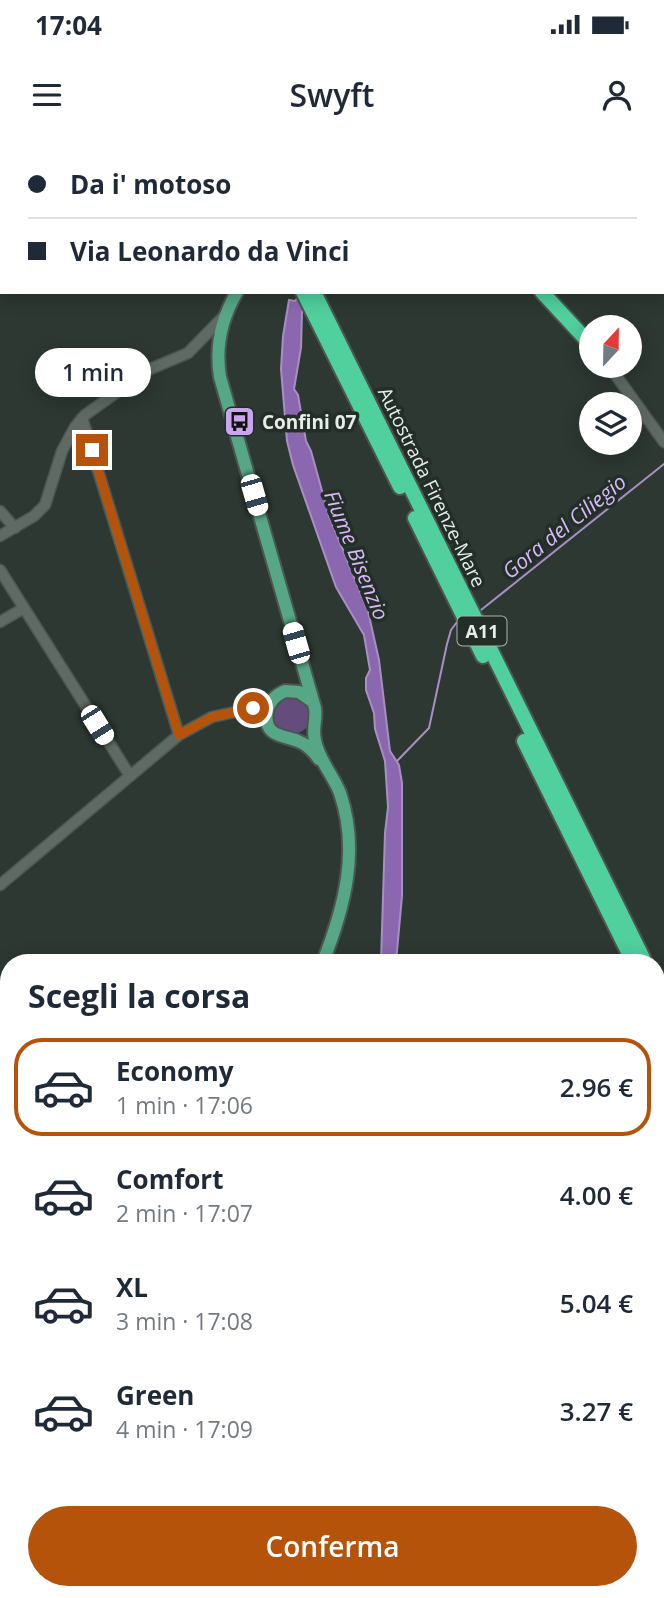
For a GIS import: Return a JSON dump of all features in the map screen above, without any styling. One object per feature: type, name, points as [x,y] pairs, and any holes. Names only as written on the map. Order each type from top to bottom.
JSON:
[{"type":"highway","points":[[544,294],[579,332]]},
{"type":"highway","name":"Autostrada Firenze-Mare","points":[[314,300],[629,954]]},
{"type":"highway","name":"Autostrada Firenze-Mare","points":[[314,300],[641,954]]},
{"type":"main road","points":[[236,294],[225,316],[218,351],[220,377],[316,713],[313,728],[317,747],[342,802],[349,845],[349,865],[340,916],[326,954]]},
{"type":"main road","points":[[302,663],[298,680],[289,691],[278,695],[271,702],[267,712],[268,724],[280,737],[296,740],[316,755],[332,776]]},
{"type":"main road","points":[[289,691],[303,694],[312,701]]},
{"type":"main road","points":[[296,740],[307,735],[313,728]]},
{"type":"street","points":[[0,536],[37,515],[45,505],[62,451],[82,418],[148,370],[188,353],[225,316]]},
{"type":"street","points":[[618,378],[664,442]]},
{"type":"street","points":[[82,418],[179,735]]},
{"type":"street","points":[[0,511],[15,527]]},
{"type":"street","points":[[0,570],[130,776]]},
{"type":"street","points":[[0,622],[24,608]]},
{"type":"street","points":[[0,885],[179,735],[203,721],[271,702]]},
{"type":"street","points":[[239,711],[254,715],[268,724]]},
{"type":"shaded area","points":[[302,294],[305,307],[302,312],[301,348],[294,389],[298,395],[306,441],[329,516],[368,611],[379,660],[390,751],[399,765],[402,783],[402,896],[397,954],[381,954],[388,807],[385,761],[366,690],[366,678],[370,670],[364,635],[336,587],[287,441],[281,369],[289,300],[295,301]]},
{"type":"shaded area","points":[[292,696],[305,702],[311,715],[305,728],[292,734],[279,728],[273,715],[279,702]]},
{"type":"waterway","name":"Gora del Ciliegio","points":[[481,610],[664,464]]},
{"type":"waterway","name":"Gora del Ciliegio","points":[[397,761],[429,728],[447,644],[451,630],[457,622]]},
{"type":"place","name":"Confini 07","points":[[239,422]]},
{"type":"route","points":[[92,450],[179,735],[212,717],[253,708]]},
{"type":"water label","name":"Fiume Bisenzio","points":[[357,555]]}]
